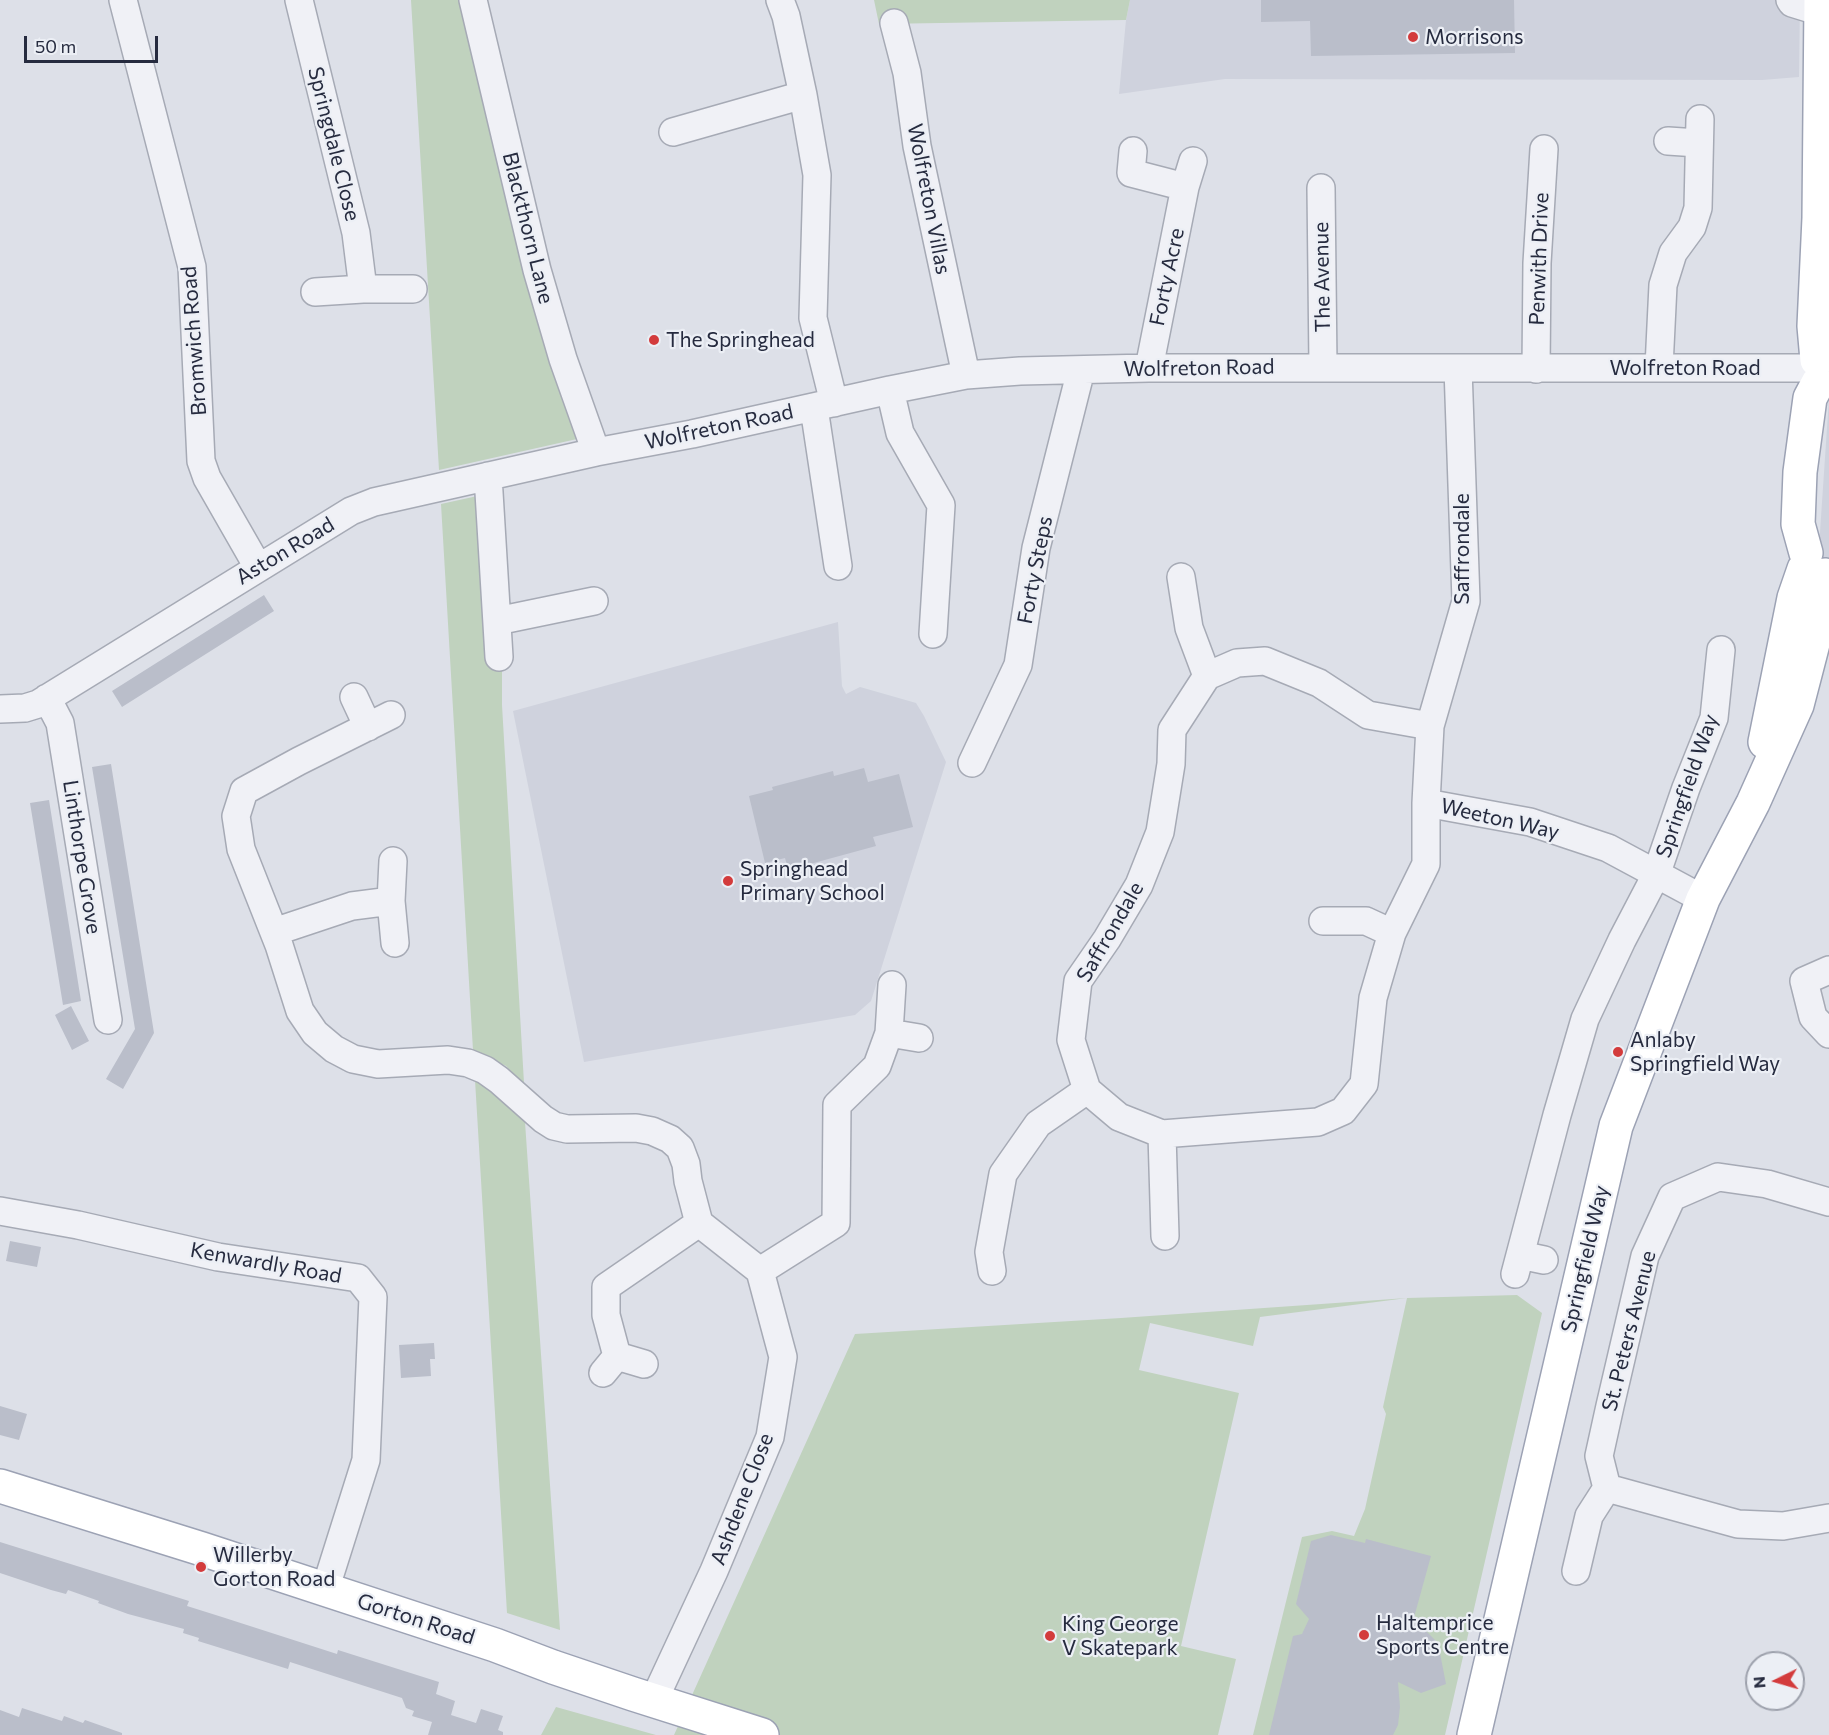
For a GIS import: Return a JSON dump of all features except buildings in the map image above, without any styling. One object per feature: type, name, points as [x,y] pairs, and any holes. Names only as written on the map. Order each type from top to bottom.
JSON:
[{"type":"main road","name":"Springfield Way","points":[[1474,1735],[1616,1126],[1703,899],[1754,803],[1794,598],[1821,559],[1798,524],[1800,472],[1810,398],[1821,371],[1814,326],[1824,8]]},
{"type":"main road","name":"Gorton Road","points":[[0,1486],[325,1590],[762,1735]]},
{"type":"street","name":"Bromwich Road","points":[[123,0],[192,267],[201,461],[207,478],[258,567]]},
{"type":"street","name":"Springdale Close","points":[[299,0],[356,233],[363,289]]},
{"type":"street","name":"Blackthorn Lane","points":[[473,0],[537,270],[563,359],[596,452]]},
{"type":"street","points":[[780,0],[786,15],[817,174],[813,318],[843,557]]},
{"type":"street","points":[[1790,0],[1792,3],[1824,8]]},
{"type":"street","name":"Wolfreton Villas","points":[[894,23],[907,73],[917,146],[966,375]]},
{"type":"street","points":[[672,130],[803,95]]},
{"type":"street","points":[[1659,367],[1663,285],[1673,253],[1692,227],[1698,208],[1699,131],[1668,141]]},
{"type":"street","name":"Penwith Drive","points":[[1536,369],[1537,263],[1544,149]]},
{"type":"street","points":[[1133,151],[1131,173],[1185,187]]},
{"type":"street","name":"Forty Acre","points":[[1149,368],[1185,187],[1193,161]]},
{"type":"street","name":"The Avenue","points":[[1321,188],[1323,366]]},
{"type":"street","points":[[315,292],[413,289]]},
{"type":"street","name":"Wolfreton Road","points":[[596,452],[692,434],[966,375],[1149,368],[1323,366],[1536,369],[1659,367],[1821,371]]},
{"type":"street","name":"Saffrondale","points":[[1207,676],[1172,730],[1171,764],[1160,832],[1139,885],[1107,939],[1078,981],[1071,1041],[1087,1089],[1119,1118],[1162,1134],[1318,1122],[1343,1111],[1364,1084],[1374,998],[1392,933],[1426,864],[1430,726],[1466,601],[1458,368]]},
{"type":"street","name":"Forty Steps","points":[[972,763],[1018,665],[1036,548],[1081,370]]},
{"type":"street","points":[[890,390],[900,433],[941,505],[933,634]]},
{"type":"street","name":"Aston Road","points":[[0,709],[25,708],[47,698],[351,511],[374,502],[596,452]]},
{"type":"street","points":[[488,476],[500,657]]},
{"type":"street","points":[[1179,573],[1189,628],[1207,676],[1237,663],[1265,661],[1319,683],[1368,715],[1430,726]]},
{"type":"street","points":[[497,621],[594,601]]},
{"type":"street","name":"Springfield Way","points":[[1526,1263],[1557,1115],[1585,1019],[1656,875],[1686,788],[1714,718],[1721,650]]},
{"type":"street","points":[[354,697],[379,721],[244,791],[236,816],[241,849],[274,932],[300,1011],[315,1033],[334,1049],[353,1059],[378,1064],[448,1060],[468,1063],[485,1070],[499,1080],[554,1126],[567,1129],[636,1128],[652,1131],[670,1139],[680,1148],[686,1164],[699,1223],[760,1271],[836,1223],[829,1103],[877,1066],[889,1033],[892,985]]},
{"type":"street","name":"Linthorpe Grove","points":[[47,698],[60,723],[108,1020]]},
{"type":"street","name":"Weeton Way","points":[[1426,803],[1530,822],[1608,848],[1703,899]]},
{"type":"street","points":[[393,861],[392,901],[395,943]]},
{"type":"street","points":[[274,932],[352,906],[392,901]]},
{"type":"street","points":[[1323,921],[1366,921],[1392,933]]},
{"type":"street","points":[[1829,970],[1804,981],[1814,1017],[1829,1034]]},
{"type":"street","points":[[889,1033],[919,1038]]},
{"type":"street","points":[[982,1259],[1004,1174],[1038,1124],[1087,1089]]},
{"type":"street","points":[[1162,1134],[1164,1240]]},
{"type":"street","name":"St. Peters Avenue","points":[[1607,1488],[1599,1456],[1646,1256],[1672,1197],[1718,1177],[1767,1184],[1829,1202]]},
{"type":"street","name":"Kenwardly Road","points":[[0,1211],[78,1225],[218,1257],[358,1278],[373,1297],[366,1460],[325,1590]]},
{"type":"street","points":[[644,1364],[610,1365],[606,1287],[699,1223]]},
{"type":"street","name":"Ashdene Close","points":[[654,1700],[714,1571],[770,1437],[783,1357],[760,1271]]},
{"type":"street","points":[[1576,1571],[1589,1516],[1607,1488],[1738,1524],[1784,1526],[1829,1518]]},
{"type":"shaded area","points":[[1130,0],[1800,0],[1799,77],[1762,80],[1225,79],[1119,94]]},
{"type":"shaded area","points":[[1829,398],[1829,564],[1818,562]]},
{"type":"shaded area","name":"Springhead Primary School","points":[[838,622],[842,686],[846,694],[860,687],[916,703],[946,762],[871,1001],[855,1015],[584,1062],[513,711]]},
{"type":"green space","points":[[411,0],[463,0],[528,271],[577,439],[439,470]]},
{"type":"green space","points":[[874,0],[1130,0],[1126,20],[879,24]]},
{"type":"green space","points":[[482,495],[502,663],[502,705],[524,1083],[506,1066],[473,1050],[441,504]]},
{"type":"green space","points":[[475,1080],[498,1094],[525,1122],[560,1630],[507,1613]]},
{"type":"green space","points":[[1517,1295],[1542,1313],[1445,1735],[1253,1735],[1302,1537],[1332,1531],[1354,1536],[1365,1509],[1386,1414],[1383,1407],[1407,1298]]},
{"type":"green space","points":[[1407,1298],[1260,1317],[1253,1346],[1150,1323],[1139,1370],[1239,1393],[1181,1646],[1236,1659],[1218,1735],[674,1735],[855,1334]]},
{"type":"green space","points":[[556,1707],[656,1735],[541,1735]]},
{"type":"place","name":"Morrisons","points":[[1413,37]]},
{"type":"place","name":"The Springhead","points":[[654,340]]},
{"type":"place","name":"Springhead Primary School","points":[[728,881]]},
{"type":"place","name":"Anlaby Springfield Way","points":[[1618,1052]]},
{"type":"place","name":"Willerby Gorton Road","points":[[201,1567]]},
{"type":"place","name":"Haltemprice Sports Centre","points":[[1364,1635]]},
{"type":"place","name":"King George V Skatepark","points":[[1050,1636]]}]
